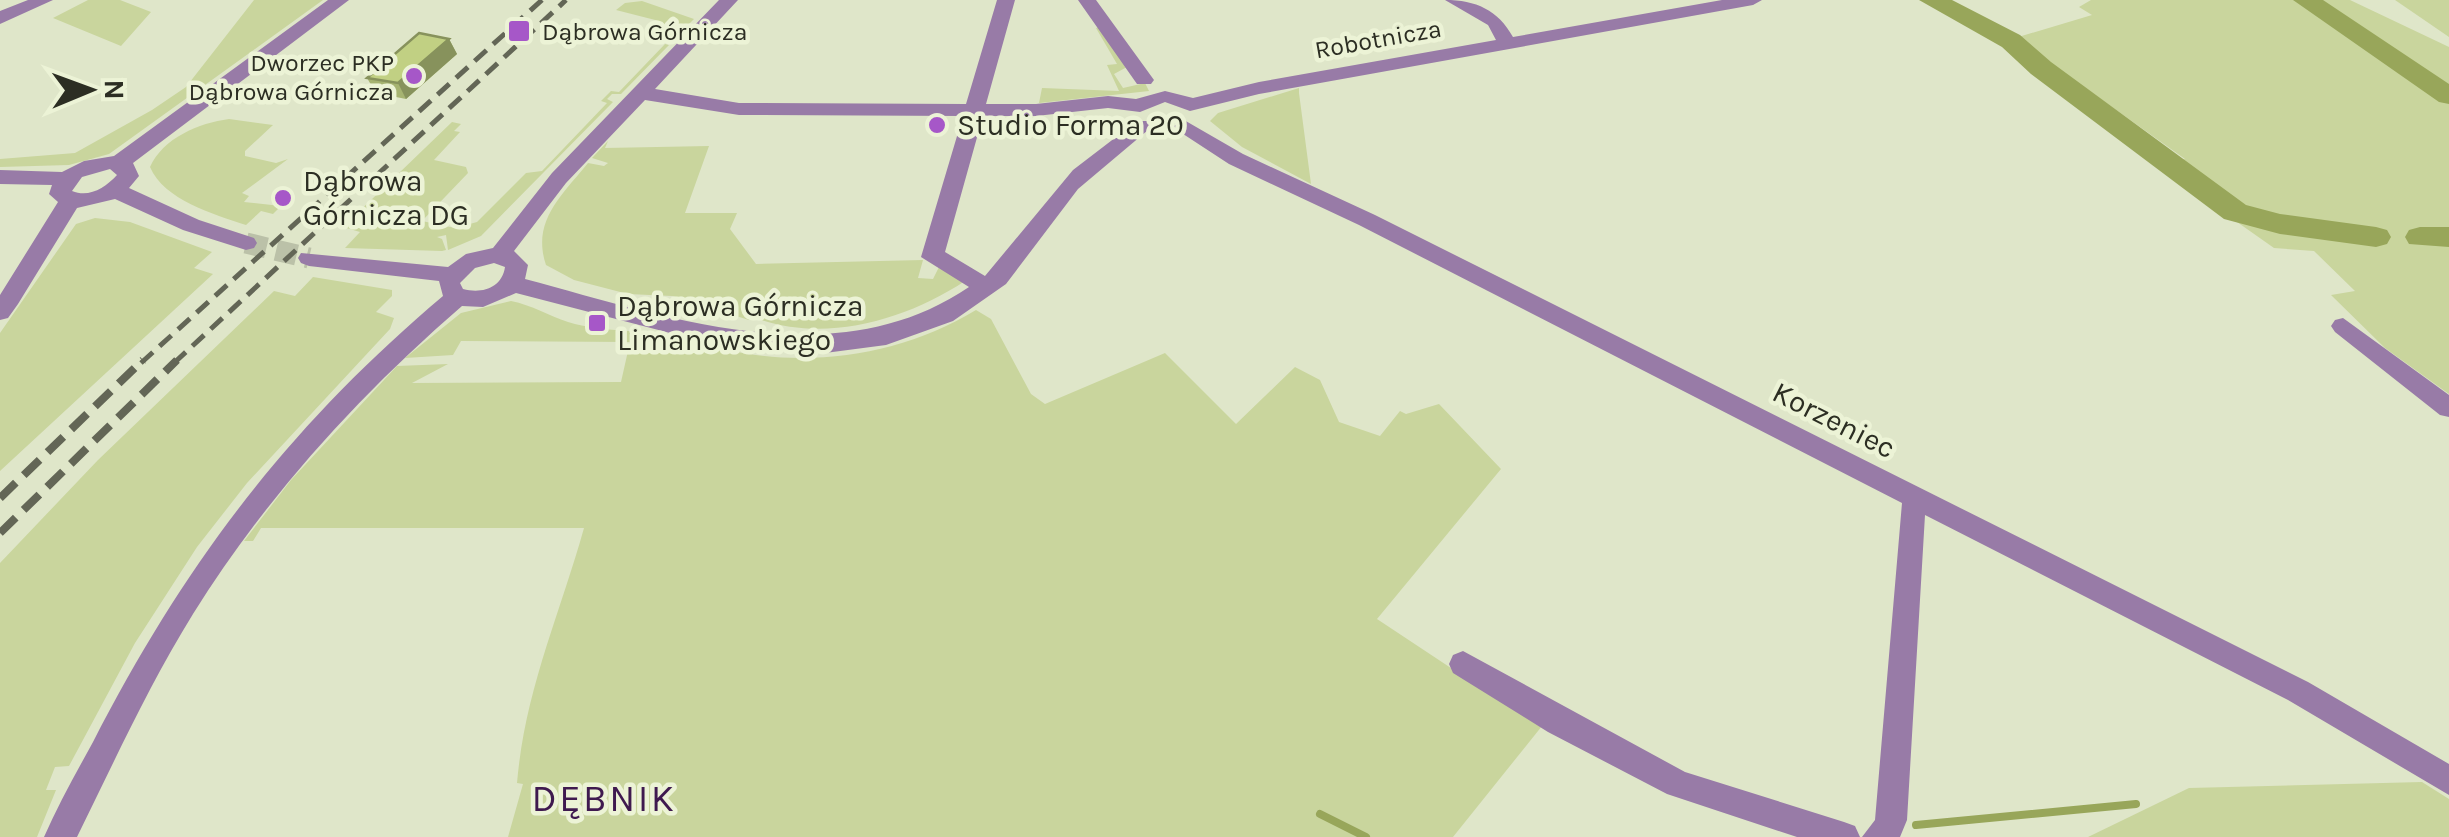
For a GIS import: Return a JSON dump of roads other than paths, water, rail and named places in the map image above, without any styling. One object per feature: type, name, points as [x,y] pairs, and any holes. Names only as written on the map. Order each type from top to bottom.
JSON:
[{"type":"street","points":[[0,18],[44,0]]},
{"type":"street","points":[[0,312],[22,281],[69,190],[90,166],[118,163],[340,0]]},
{"type":"street","points":[[499,255],[554,184],[729,0]]},
{"type":"street","points":[[986,287],[947,260],[932,257],[1006,0]]},
{"type":"street","points":[[1087,0],[1144,80]]},
{"type":"street","points":[[1454,0],[1494,21],[1508,44]]},
{"type":"street","name":"Robotnicza","points":[[1187,116],[1259,88],[1753,0]]},
{"type":"street","points":[[309,258],[455,286],[486,298],[512,284],[728,337],[803,346],[858,341],[906,330],[956,307],[986,287],[1018,256],[1069,186],[1142,116],[1162,96],[1178,98],[1187,116],[1166,131],[1142,116],[1101,102],[1036,110],[734,109],[640,93]]},
{"type":"street","name":"Korzeniec","points":[[1187,116],[1245,164],[1367,220],[2298,691],[2449,781]]},
{"type":"street","points":[[0,177],[69,190],[90,200],[114,190],[129,172],[118,163]]},
{"type":"street","points":[[114,190],[191,225],[246,243]]},
{"type":"street","points":[[60,837],[163,639],[223,546],[286,467],[455,286],[476,258],[499,255],[517,266],[512,284]]},
{"type":"street","points":[[2343,326],[2449,408]]},
{"type":"street","points":[[1878,837],[1887,831],[1890,820],[1912,512],[1918,499]]},
{"type":"street","points":[[1463,664],[1559,722],[1678,784],[1844,837]]},
{"type":"waterway","points":[[1932,0],[2011,41],[2041,68],[2235,212],[2280,224],[2376,237]]},
{"type":"waterway","points":[[2306,0],[2449,96]]},
{"type":"waterway","points":[[2420,237],[2449,237]]},
{"type":"waterway","points":[[1916,825],[2136,804]]},
{"type":"waterway","points":[[1320,814],[1366,837]]},
{"type":"tunnel","points":[[246,243],[309,258]]},
{"type":"railway","points":[[141,363],[542,0]]},
{"type":"railway","points":[[174,363],[566,0]]},
{"type":"railway","points":[[0,498],[143,360]]},
{"type":"railway","points":[[0,533],[177,360]]},
{"type":"place","name":"Dąbrowa Górnicza","points":[[519,31]]},
{"type":"place","name":"Dworzec PKP Dąbrowa Górnicza","points":[[414,76]]},
{"type":"place","name":"Studio Forma 20","points":[[937,125]]},
{"type":"place","name":"Dąbrowa Górnicza DG","points":[[283,198]]},
{"type":"place","name":"Dąbrowa Górnicza Limanowskiego","points":[[597,323]]},
{"type":"district","name":"DĘBNIK","points":[[604,798]]}]
